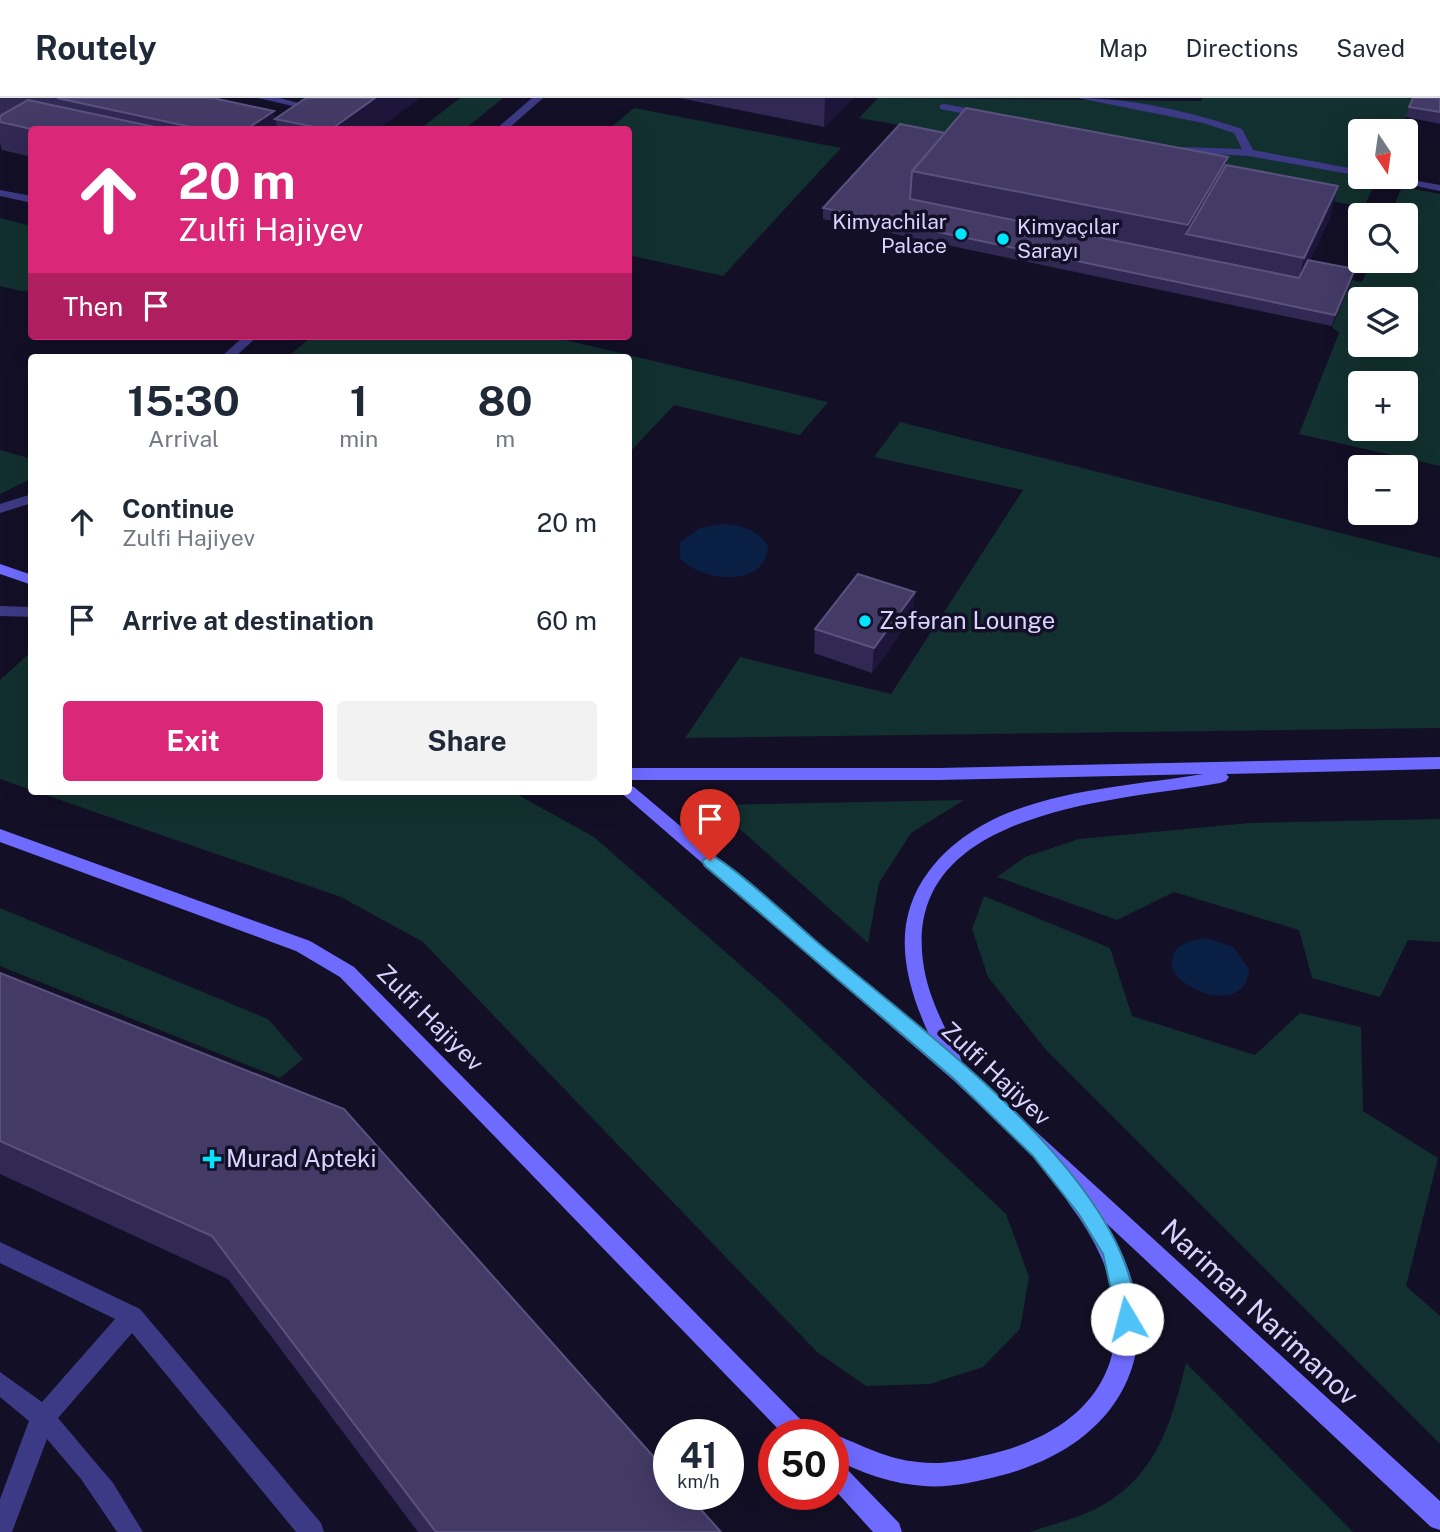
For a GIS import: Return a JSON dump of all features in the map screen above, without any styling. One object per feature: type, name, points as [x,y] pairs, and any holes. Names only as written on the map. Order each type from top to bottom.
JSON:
[{"type":"main road","points":[[0,569],[28,579]]},
{"type":"main road","points":[[632,774],[939,774],[1440,763]]},
{"type":"main road","points":[[959,1073],[930,1020],[916,974],[911,939],[916,906],[935,874],[956,852],[986,830],[1020,815],[1275,768]]},
{"type":"main road","name":"Zulfi Hajiyev","points":[[632,794],[959,1073],[1040,1150]]},
{"type":"main road","name":"Zulfi Hajiyev","points":[[0,835],[303,946],[346,972],[737,1368]]},
{"type":"main road","points":[[849,1455],[859,1461],[928,1475],[996,1465],[1050,1447],[1092,1412],[1117,1379],[1127,1337],[1126,1301],[1112,1251],[1084,1207],[1040,1150]]},
{"type":"main road","name":"Nariman Narimanov","points":[[1040,1150],[1440,1518]]},
{"type":"main road","points":[[737,1368],[785,1419]]},
{"type":"main road","points":[[737,1368],[797,1419]]},
{"type":"main road","points":[[849,1488],[890,1532]]},
{"type":"street","points":[[264,98],[310,107]]},
{"type":"street","points":[[294,118],[323,98]]},
{"type":"street","points":[[505,126],[538,98]]},
{"type":"street","points":[[1083,98],[1205,120],[1238,131],[1249,153]]},
{"type":"street","points":[[944,107],[997,117]]},
{"type":"street","points":[[1169,148],[1196,153],[1249,153],[1348,171]]},
{"type":"street","points":[[1418,184],[1440,188]]},
{"type":"street","points":[[0,193],[28,199]]},
{"type":"street","points":[[231,354],[248,340]]},
{"type":"street","points":[[0,509],[28,499]]},
{"type":"street","points":[[0,611],[28,612]]},
{"type":"street","points":[[0,1252],[132,1316],[312,1532]]},
{"type":"street","points":[[0,1532],[41,1419],[132,1316]]},
{"type":"street","points":[[0,1383],[41,1419],[112,1499],[131,1532]]},
{"type":"green space","points":[[460,98],[503,98],[469,126],[424,126]]},
{"type":"green space","points":[[878,98],[1201,101],[1202,98],[1416,98],[1405,119],[1348,119],[1348,189],[1372,189],[1366,203],[1348,204],[859,118]]},
{"type":"green space","points":[[634,108],[841,148],[723,276],[632,256],[632,126],[613,126]]},
{"type":"green space","points":[[1401,189],[1440,194],[1440,466],[1418,461],[1418,455],[1392,455],[1299,434],[1339,333],[1332,327],[1348,289],[1348,357],[1418,357],[1418,287],[1349,287],[1352,280],[1362,282],[1366,273],[1418,273],[1418,203],[1395,203]]},
{"type":"green space","points":[[0,218],[28,225],[28,290],[0,286]]},
{"type":"green space","points":[[307,340],[565,340],[624,354],[291,354]]},
{"type":"green space","points":[[632,356],[828,402],[800,435],[674,405],[632,450]]},
{"type":"green space","points":[[900,422],[1440,558],[1440,728],[685,738],[740,657],[891,694],[1023,490],[874,457]]},
{"type":"green space","points":[[0,450],[28,458],[28,480],[0,494]]},
{"type":"green space","points":[[28,655],[28,789],[0,779],[0,680]]},
{"type":"green space","points":[[46,795],[518,795],[594,837],[779,999],[1006,1214],[1029,1277],[1020,1329],[983,1367],[930,1384],[866,1386],[817,1352],[423,942],[341,897]]},
{"type":"green space","points":[[964,800],[911,833],[879,883],[868,943],[713,805]]},
{"type":"green space","points":[[1440,819],[1440,942],[1408,940],[1380,997],[1312,978],[1299,930],[1174,892],[1117,920],[997,877],[1025,857],[1079,839],[1250,823]]},
{"type":"green space","points":[[984,896],[1110,948],[1132,1016],[1255,1055],[1300,1013],[1361,1027],[1363,1111],[1438,1158],[1406,1286],[1440,1316],[1440,1444],[1047,1051],[988,977],[972,929]]},
{"type":"green space","points":[[0,908],[268,1019],[303,1059],[280,1078],[0,966]]},
{"type":"green space","points":[[1186,1363],[1353,1532],[1030,1532],[1101,1506],[1136,1479],[1149,1462],[1168,1426]]},
{"type":"water","points":[[722,524],[748,529],[764,540],[768,546],[765,560],[756,569],[745,575],[717,576],[702,572],[680,558],[680,542],[700,528]]},
{"type":"water","points":[[1207,938],[1233,947],[1249,969],[1246,982],[1238,991],[1216,996],[1204,993],[1181,980],[1173,971],[1173,956],[1180,946],[1192,940]]},
{"type":"building","points":[[57,98],[213,98],[274,111],[251,126],[186,126]]},
{"type":"building","points":[[306,98],[375,98],[336,126],[310,126],[275,119]]},
{"type":"building","points":[[1413,98],[1440,98],[1440,112],[1409,107]]},
{"type":"building","points":[[28,100],[150,126],[28,126],[28,128],[0,122],[0,116]]},
{"type":"building","points":[[966,108],[1228,157],[1188,225],[912,171]]},
{"type":"building","name":"Kimyachilar Palace","points":[[900,124],[945,133],[912,171],[910,199],[1299,278],[1308,260],[1348,268],[1348,273],[1353,273],[1335,315],[823,208]]},
{"type":"building","points":[[1226,165],[1338,186],[1304,258],[1186,234]]},
{"type":"building","points":[[858,574],[915,592],[874,648],[815,629]]},
{"type":"building","points":[[0,973],[344,1109],[653,1456],[653,1510],[701,1510],[721,1532],[436,1532],[212,1236],[0,1141]]},
{"type":"place","name":"Kimyachilar Palace","points":[[961,234]]},
{"type":"place","name":"Kimyaçılar Sarayı","points":[[1003,239]]},
{"type":"place","name":"Zәfәran Lounge","points":[[865,621]]},
{"type":"place","name":"Murad Apteki","points":[[212,1159]]},
{"type":"route","points":[[710,861],[959,1073],[1040,1150],[1084,1207],[1112,1251],[1126,1301],[1127,1319]]}]
